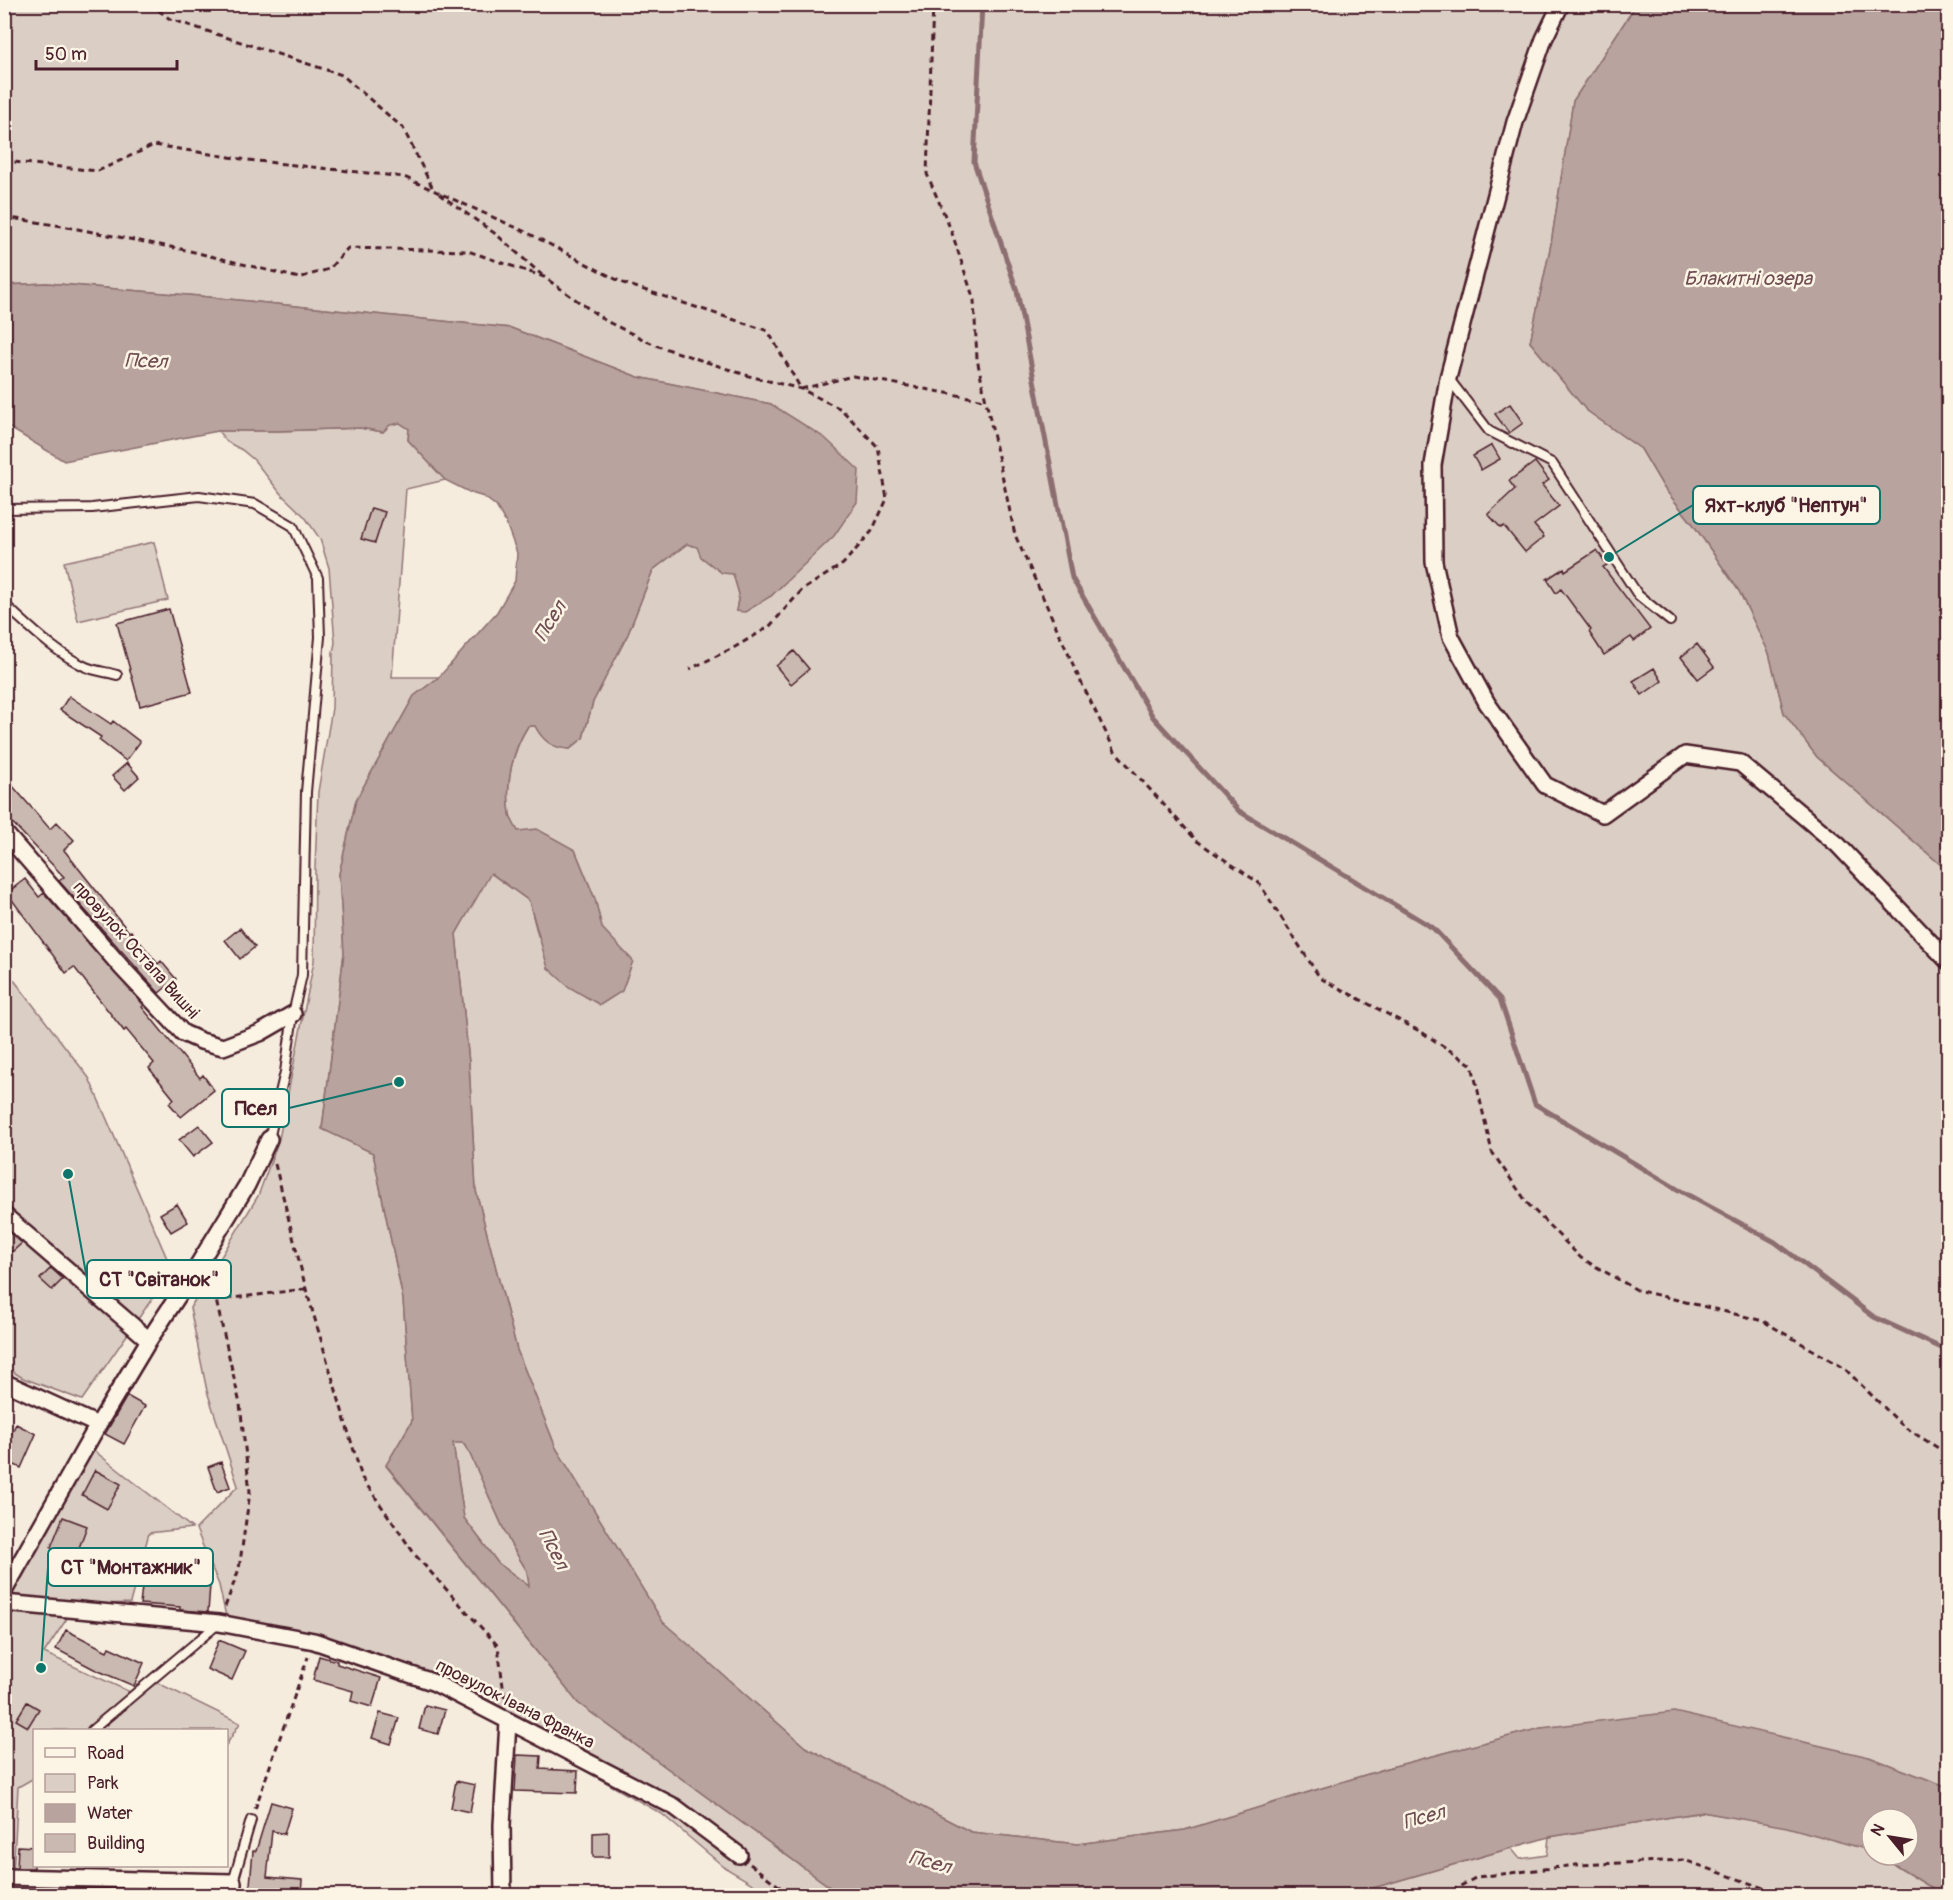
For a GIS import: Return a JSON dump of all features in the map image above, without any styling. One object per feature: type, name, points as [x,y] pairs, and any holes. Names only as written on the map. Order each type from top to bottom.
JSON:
[{"type":"street","points":[[1561,4],[1544,39],[1515,122],[1448,378],[1432,465],[1434,562],[1450,637],[1487,703],[1545,785],[1603,814],[1685,755],[1740,764],[1838,845],[1948,961]]},
{"type":"street","name":"провулок Остапа Вишні","points":[[4,832],[122,968],[183,1033],[223,1047],[260,1033],[292,1014]]},
{"type":"street","points":[[4,1591],[98,1425],[247,1185],[269,1139]]},
{"type":"street","points":[[4,1215],[149,1340]]},
{"type":"street","points":[[4,1382],[98,1425]]},
{"type":"street","name":"провулок Івана Франка","points":[[4,1603],[219,1623],[314,1641],[435,1683],[675,1807],[739,1855]]},
{"type":"street","points":[[503,1896],[502,1825],[508,1722]]},
{"type":"street","points":[[4,1877],[233,1889]]},
{"type":"lane","points":[[1448,378],[1489,431],[1552,463],[1638,596],[1670,621]]},
{"type":"lane","points":[[4,509],[92,507],[199,496],[255,504],[293,526],[318,578],[320,637],[306,792],[302,975],[292,1014],[285,1072],[269,1139]]},
{"type":"lane","points":[[4,604],[64,655],[88,668],[117,675]]},
{"type":"lane","points":[[94,1729],[219,1623]]},
{"type":"lane","points":[[233,1889],[251,1820]]},
{"type":"path","points":[[150,4],[170,19],[342,75],[403,128],[433,190],[497,235],[544,277],[606,321],[655,345],[749,376],[801,389],[841,409],[878,447],[887,499],[872,531],[843,564],[802,590],[769,627],[690,669]]},
{"type":"path","points":[[933,4],[927,174],[951,231],[974,300],[977,359],[1015,535],[1080,680],[1115,751],[1197,841],[1259,883],[1320,978],[1423,1032],[1472,1065],[1492,1152],[1528,1204],[1581,1258],[1637,1290],[1763,1321],[1844,1368],[1904,1427],[1948,1454]]},
{"type":"path","points":[[4,161],[98,171],[154,145],[248,160],[404,177],[528,233],[622,283],[768,331],[801,389]]},
{"type":"path","points":[[4,217],[186,250],[299,278],[329,269],[348,248],[468,251],[544,277]]},
{"type":"path","points":[[801,389],[853,376],[985,400]]},
{"type":"path","points":[[269,1139],[306,1289],[362,1478],[416,1556],[498,1646],[508,1722]]},
{"type":"path","points":[[193,1273],[216,1300],[240,1404],[250,1492],[239,1569],[219,1623]]},
{"type":"path","points":[[216,1300],[306,1289]]},
{"type":"path","points":[[251,1820],[314,1641]]},
{"type":"path","points":[[739,1855],[792,1896]]},
{"type":"path","points":[[1442,1896],[1478,1877],[1576,1865],[1684,1860],[1786,1896]]},
{"type":"green space","points":[[4,5],[1636,5],[1573,101],[1551,244],[1530,342],[1586,410],[1641,449],[1664,488],[1693,524],[1739,591],[1769,653],[1784,713],[1817,757],[1948,871],[1948,1787],[1869,1757],[1541,1728],[1391,1767],[1185,1830],[1077,1844],[971,1832],[805,1747],[663,1623],[556,1448],[517,1350],[476,1191],[469,1063],[456,934],[490,873],[529,901],[538,936],[632,961],[602,928],[595,899],[575,850],[518,832],[511,816],[509,803],[511,768],[522,736],[528,726],[535,726],[541,736],[558,747],[570,749],[583,738],[593,702],[628,634],[653,570],[687,544],[698,547],[733,573],[739,594],[736,611],[771,596],[797,570],[771,404],[638,377],[511,328],[47,283],[5,285]]},
{"type":"green space","points":[[400,423],[409,429],[408,440],[445,480],[406,489],[392,677],[439,677],[414,696],[356,800],[339,874],[344,953],[322,1128],[373,1153],[403,1299],[412,1421],[386,1466],[578,1703],[841,1895],[771,1895],[724,1867],[662,1814],[456,1698],[301,1646],[229,1630],[219,1585],[196,1529],[238,1486],[207,1391],[190,1308],[258,1196],[279,1139],[314,961],[318,792],[332,708],[335,643],[329,568],[320,539],[305,517],[281,494],[254,460],[227,442],[218,431],[360,428],[383,432],[390,424]]},
{"type":"green space","points":[[154,542],[168,600],[78,621],[64,562]]},
{"type":"green space","points":[[4,967],[89,1078],[172,1270],[82,1400],[23,1378],[5,1367]]},
{"type":"green space","points":[[453,1442],[463,1443],[469,1452],[510,1543],[527,1571],[530,1587],[498,1563],[464,1518]]},
{"type":"green space","points":[[92,1449],[192,1528],[149,1533],[130,1603],[76,1605],[44,1653],[130,1692],[158,1683],[240,1723],[228,1742],[228,1729],[33,1729],[33,1779],[18,1787],[12,1895],[5,1896],[5,1600]]},
{"type":"green space","points":[[1702,1812],[1787,1826],[1860,1846],[1860,1867],[1898,1867],[1948,1895],[1337,1896],[1373,1888],[1511,1848],[1520,1859],[1547,1855],[1549,1837]]},
{"type":"water","name":"Блакитні озера","points":[[1636,5],[1948,5],[1948,871],[1817,757],[1784,713],[1769,653],[1739,591],[1693,524],[1664,488],[1641,449],[1586,410],[1530,342],[1551,244],[1573,101]]},
{"type":"water","name":"Псел","points":[[47,283],[511,328],[638,377],[771,404],[825,438],[859,470],[857,502],[834,536],[771,596],[745,612],[736,611],[739,594],[733,574],[722,573],[701,557],[697,547],[687,544],[653,570],[628,634],[593,702],[583,738],[570,749],[549,743],[535,726],[528,726],[522,736],[509,780],[511,818],[518,831],[537,829],[575,850],[595,899],[602,928],[633,961],[622,991],[600,1005],[569,987],[548,968],[529,901],[491,873],[456,934],[469,1063],[476,1191],[517,1350],[556,1448],[663,1622],[805,1747],[971,1832],[1077,1844],[1185,1830],[1391,1767],[1541,1728],[1674,1712],[1869,1757],[1948,1787],[1948,1895],[1898,1867],[1920,1867],[1920,1807],[1860,1807],[1860,1848],[1787,1827],[1702,1812],[1549,1837],[1373,1888],[1337,1895],[841,1895],[578,1703],[386,1465],[412,1421],[403,1299],[373,1153],[322,1129],[344,953],[339,874],[356,800],[414,696],[439,677],[497,612],[515,581],[517,553],[506,523],[496,506],[484,497],[445,480],[408,440],[409,429],[400,423],[390,425],[383,432],[360,428],[218,431],[64,461],[5,425],[5,285]],"holes":[[[453,1443],[463,1443],[510,1543],[527,1571],[529,1586],[498,1563],[464,1518]]]},
{"type":"building","points":[[1510,404],[1523,423],[1509,433],[1495,414]]},
{"type":"building","points":[[1492,445],[1500,459],[1481,470],[1473,456]]},
{"type":"building","points":[[1535,462],[1549,480],[1542,485],[1559,506],[1534,525],[1544,537],[1525,552],[1504,526],[1501,528],[1488,514],[1515,489],[1509,481]]},
{"type":"building","points":[[371,508],[385,512],[375,543],[361,539]]},
{"type":"building","points":[[1597,550],[1607,565],[1603,567],[1650,629],[1634,641],[1631,637],[1604,655],[1589,632],[1591,630],[1561,589],[1556,593],[1547,579],[1564,568],[1565,571]]},
{"type":"building","points":[[169,609],[192,692],[140,706],[117,623]]},
{"type":"building","points":[[1697,644],[1714,667],[1698,679],[1681,657]]},
{"type":"building","points":[[794,651],[809,669],[791,684],[776,666]]},
{"type":"building","points":[[1654,668],[1662,681],[1642,695],[1633,681]]},
{"type":"building","points":[[69,696],[111,724],[113,721],[140,742],[126,761],[99,740],[101,737],[60,710]]},
{"type":"building","points":[[127,763],[139,777],[125,790],[112,776]]},
{"type":"building","points":[[4,776],[50,829],[57,822],[74,840],[64,850],[129,932],[131,931],[158,964],[161,961],[176,979],[159,993],[59,881],[64,877],[4,814]]},
{"type":"building","points":[[25,879],[39,897],[44,893],[144,1005],[142,1007],[200,1078],[203,1075],[214,1090],[181,1117],[169,1103],[174,1099],[149,1068],[154,1063],[126,1029],[124,1031],[74,967],[66,973],[7,893]]},
{"type":"building","points":[[240,928],[255,947],[240,959],[225,940]]},
{"type":"building","points":[[199,1125],[213,1142],[193,1157],[179,1140]]},
{"type":"building","points":[[177,1204],[188,1222],[171,1232],[160,1214]]},
{"type":"building","points":[[10,1233],[22,1243],[12,1252],[4,1245],[4,1239]]},
{"type":"building","points":[[51,1268],[63,1279],[52,1290],[40,1279]]},
{"type":"building","points":[[127,1396],[145,1406],[124,1444],[105,1434]]},
{"type":"building","points":[[16,1424],[36,1434],[21,1468],[4,1460],[4,1449]]},
{"type":"building","points":[[221,1462],[230,1487],[217,1492],[208,1467]]},
{"type":"building","points":[[95,1470],[121,1484],[107,1509],[82,1495]]},
{"type":"building","points":[[63,1517],[87,1526],[76,1556],[51,1547]]},
{"type":"building","points":[[143,1578],[210,1585],[208,1612],[140,1604]]},
{"type":"building","points":[[66,1630],[107,1651],[109,1647],[144,1663],[134,1686],[56,1649]]},
{"type":"building","points":[[219,1640],[245,1651],[232,1680],[207,1669]]},
{"type":"building","points":[[319,1656],[381,1678],[372,1707],[351,1701],[353,1691],[313,1680]]},
{"type":"building","points":[[27,1702],[39,1709],[28,1727],[16,1720]]},
{"type":"building","points":[[425,1705],[445,1710],[438,1734],[419,1729]]},
{"type":"building","points":[[380,1713],[399,1718],[391,1744],[372,1738]]},
{"type":"building","points":[[517,1755],[541,1756],[540,1769],[578,1771],[577,1793],[515,1791]]},
{"type":"building","points":[[456,1781],[475,1785],[470,1812],[451,1808]]},
{"type":"building","points":[[271,1802],[292,1808],[284,1834],[272,1831],[267,1877],[302,1880],[301,1896],[249,1896],[253,1851],[256,1851]]},
{"type":"building","points":[[609,1832],[609,1857],[593,1857],[593,1833]]},
{"type":"building","points":[[18,1846],[33,1847],[34,1868],[17,1868]]},
{"type":"building","points":[[35,1887],[57,1888],[57,1896],[35,1896]]},
{"type":"waterway","points":[[982,4],[974,162],[1017,291],[1072,578],[1153,717],[1239,811],[1433,928],[1500,999],[1535,1104],[1677,1189],[1775,1242],[1874,1317],[1948,1351]]},
{"type":"place","name":"Яхт-клуб \"Нептун\"","points":[[1609,557]]},
{"type":"place","name":"Псел","points":[[399,1082]]},
{"type":"place","name":"СТ \"Світанок\"","points":[[68,1174]]},
{"type":"place","name":"СТ \"Монтажник\"","points":[[41,1668]]}]
